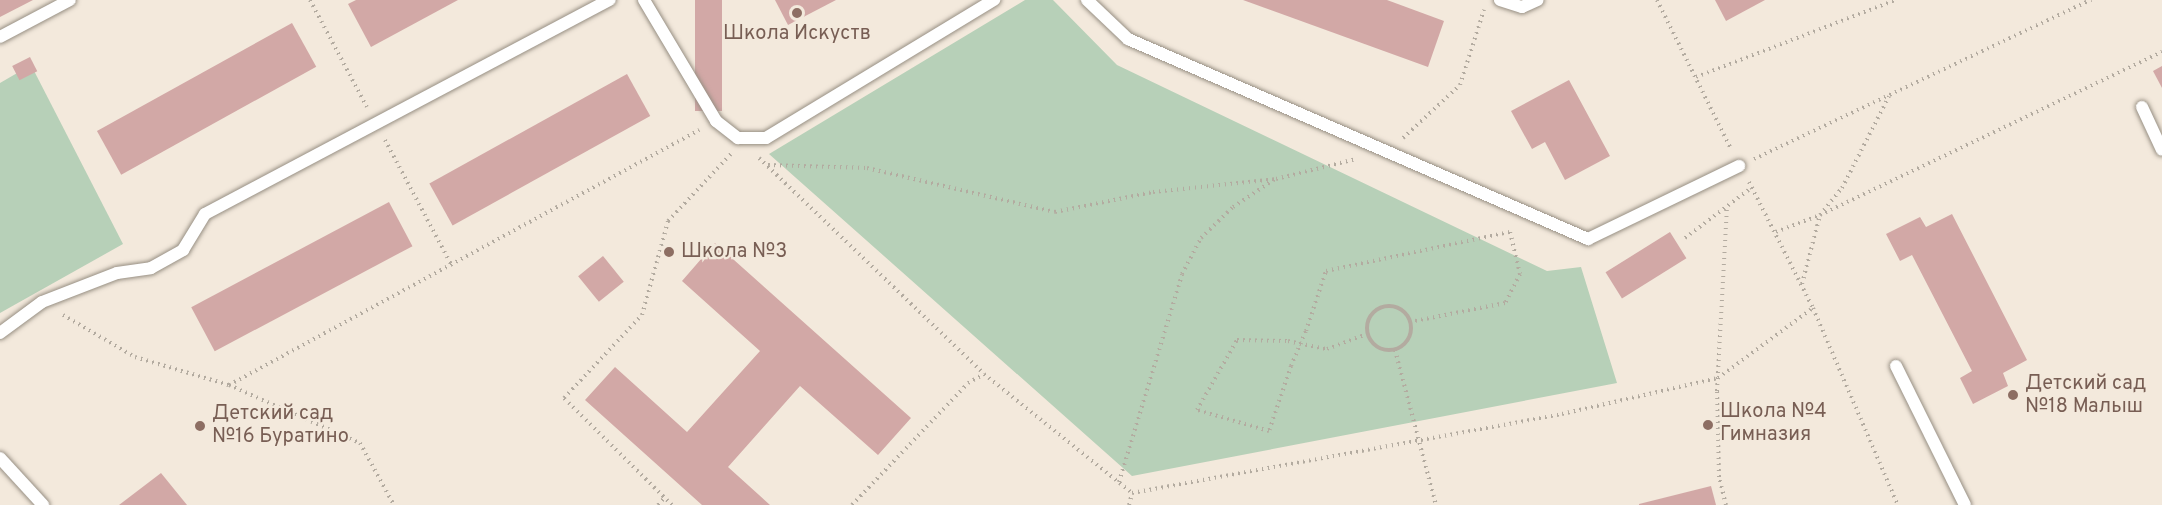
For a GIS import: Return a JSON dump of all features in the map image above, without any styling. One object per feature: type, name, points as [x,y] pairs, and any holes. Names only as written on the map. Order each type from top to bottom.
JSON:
[{"type":"lane","points":[[0,37],[70,0]]},
{"type":"lane","points":[[0,333],[42,302],[117,273],[152,268],[183,250],[205,214],[610,0]]},
{"type":"lane","points":[[644,0],[716,121],[738,138],[766,138],[994,0]]},
{"type":"lane","points":[[1087,0],[1128,39],[1390,150],[1588,239],[1740,166]]},
{"type":"lane","points":[[1500,0],[1522,7],[1538,0]]},
{"type":"lane","points":[[2142,107],[2162,150]]},
{"type":"lane","points":[[1896,366],[1965,505]]},
{"type":"lane","points":[[0,458],[42,505]]},
{"type":"path","points":[[767,165],[867,168],[1055,212],[1152,192],[1276,178],[1390,150],[1460,85],[1487,0]]},
{"type":"path","points":[[1657,0],[1814,308],[1898,505]]},
{"type":"path","points":[[1696,77],[1896,0]]},
{"type":"path","points":[[1740,166],[2091,0]]},
{"type":"path","points":[[1776,232],[1820,215],[2162,52]]},
{"type":"path","points":[[1802,285],[1820,215],[1842,188],[1889,95]]},
{"type":"path","points":[[229,385],[716,121]]},
{"type":"path","points":[[672,505],[564,398],[642,315],[668,221],[731,154],[738,138],[984,374],[1132,493]]},
{"type":"path","points":[[1119,482],[1182,274],[1196,247],[1233,207],[1276,178]]},
{"type":"path","points":[[1685,238],[1752,188]]},
{"type":"path","points":[[1726,505],[1719,477],[1718,378],[1727,207]]},
{"type":"path","points":[[1367,334],[1327,349],[1288,341],[1237,340],[1197,410],[1269,431],[1291,366],[1306,331],[1326,271],[1510,232],[1520,274],[1505,303],[1410,322]]},
{"type":"path","points":[[42,302],[135,357],[229,385],[360,443],[394,505]]},
{"type":"path","points":[[1382,306],[1400,308],[1410,322],[1408,339],[1395,350],[1378,348],[1367,334],[1369,317],[1382,306]]},
{"type":"path","points":[[1132,493],[1418,442],[1718,378],[1814,308]]},
{"type":"path","points":[[1395,350],[1436,505]]},
{"type":"path","points":[[852,505],[968,383],[984,374]]},
{"type":"path","points":[[1130,505],[1132,493]]},
{"type":"path","points":[[658,505],[664,498]]},
{"type":"green space","points":[[1025,0],[1053,0],[1117,65],[1547,271],[1581,267],[1617,383],[1132,476],[769,154]]},
{"type":"green space","points":[[31,65],[123,244],[0,313],[0,83]]},
{"type":"building","points":[[0,0],[33,0],[0,17]]},
{"type":"building","points":[[356,0],[458,0],[371,47],[348,4]]},
{"type":"building","points":[[695,0],[722,0],[722,111],[695,111]]},
{"type":"building","name":"Школа Искуств","points":[[775,0],[836,0],[788,25]]},
{"type":"building","points":[[1243,0],[1387,0],[1444,21],[1428,67]]},
{"type":"building","points":[[1715,0],[1765,0],[1726,21]]},
{"type":"building","points":[[292,23],[316,67],[121,175],[97,131]]},
{"type":"building","points":[[30,57],[37,71],[19,80],[12,66]]},
{"type":"building","points":[[2162,66],[2162,88],[2153,71]]},
{"type":"building","points":[[627,74],[650,116],[453,226],[429,184]]},
{"type":"building","points":[[1569,80],[1610,156],[1565,180],[1545,142],[1532,149],[1511,111]]},
{"type":"building","points":[[389,202],[412,246],[215,351],[191,307]]},
{"type":"building","points":[[1952,214],[2027,360],[2003,373],[2008,386],[1973,404],[1960,378],[1972,371],[1912,255],[1900,261],[1886,234],[1920,217],[1926,227]]},
{"type":"building","points":[[1670,232],[1686,258],[1622,299],[1606,272]]},
{"type":"building","points":[[715,243],[911,418],[878,455],[800,386],[728,467],[770,505],[702,505],[585,400],[615,367],[687,432],[760,351],[682,281]]},
{"type":"building","points":[[603,256],[624,282],[599,302],[578,276]]},
{"type":"building","points":[[161,473],[187,505],[119,505]]},
{"type":"building","points":[[1711,486],[1716,505],[1639,505],[1639,504]]},
{"type":"place","name":"Школа Искуств","points":[[797,13]]},
{"type":"place","name":"Школа №3","points":[[669,252]]},
{"type":"place","name":"Детский сад №18 Малыш","points":[[2013,395]]},
{"type":"place","name":"Школа №4 Гимназия","points":[[1708,425]]},
{"type":"place","name":"Детский сад №16 Буратино","points":[[200,426]]}]
